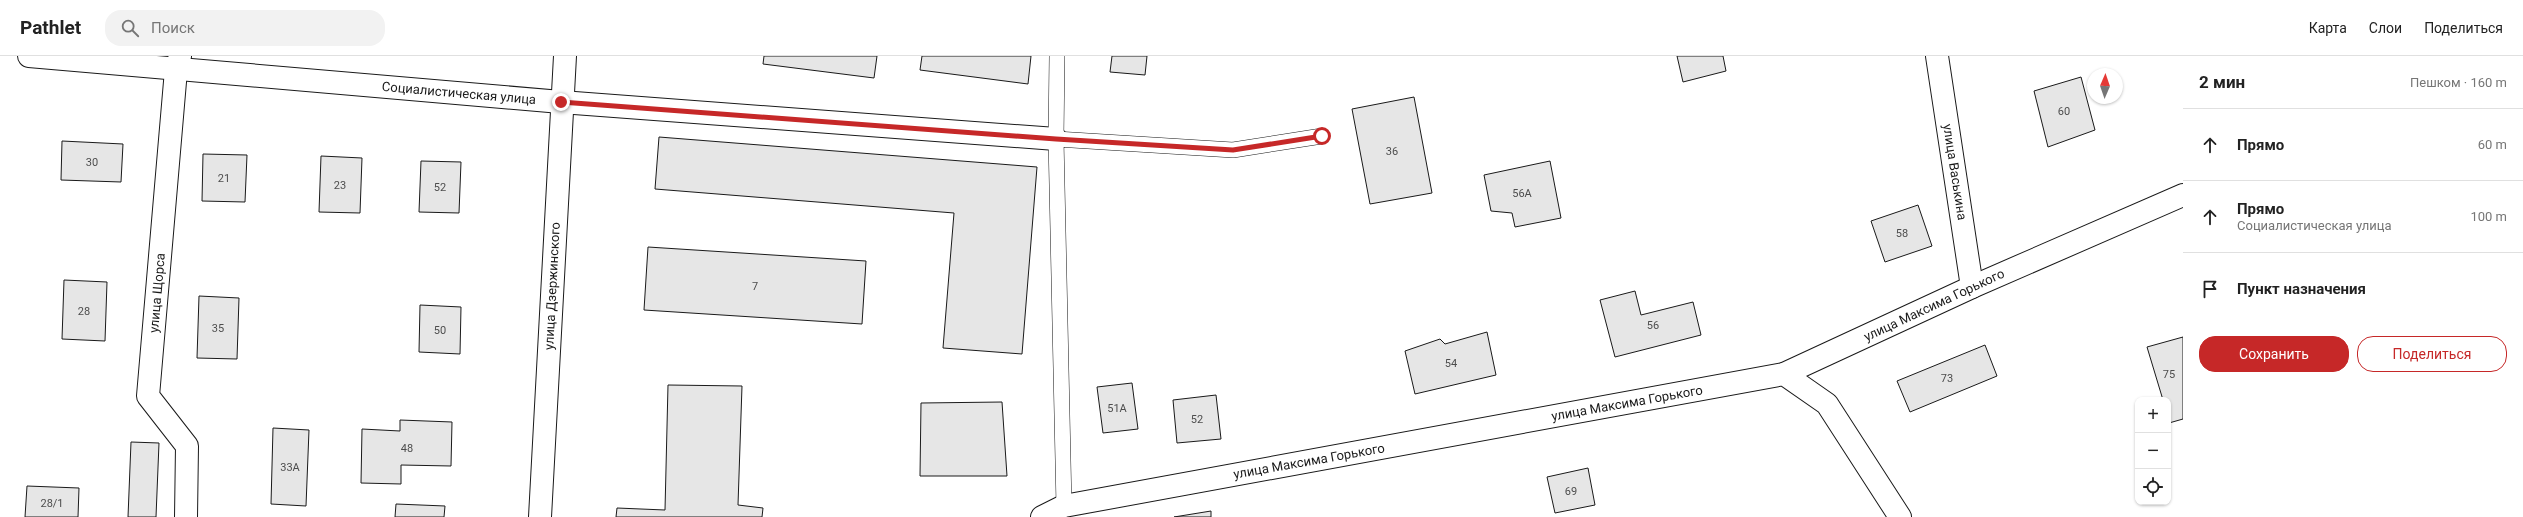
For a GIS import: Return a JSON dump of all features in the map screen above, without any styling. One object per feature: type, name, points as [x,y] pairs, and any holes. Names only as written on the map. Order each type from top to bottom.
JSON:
[{"type":"street","name":"Социалистическая улица","points":[[29,56],[178,63],[561,102],[1056,139]]},
{"type":"street","name":"улица Дзержинского","points":[[540,517],[561,102],[565,56]]},
{"type":"street","name":"улица Васькина","points":[[1937,56],[1972,287]]},
{"type":"street","name":"улица Щорса","points":[[178,63],[148,396],[187,446],[186,517]]},
{"type":"street","name":"улица Максима Горького","points":[[1042,517],[1064,506],[1784,374],[1972,287],[2183,195]]},
{"type":"street","points":[[1784,374],[1827,404],[1900,517]]},
{"type":"lane","points":[[1057,56],[1056,139],[1064,506]]},
{"type":"lane","points":[[1056,139],[1233,150],[1322,136]]},
{"type":"building","points":[[764,56],[877,56],[874,78],[763,64]]},
{"type":"building","points":[[922,56],[1031,56],[1028,84],[920,70]]},
{"type":"building","points":[[1112,56],[1147,56],[1145,75],[1110,72]]},
{"type":"building","points":[[1677,56],[1723,56],[1726,71],[1683,82]]},
{"type":"building","points":[[2081,77],[2095,130],[2048,147],[2034,91]]},
{"type":"building","points":[[1414,97],[1432,193],[1370,204],[1352,109]]},
{"type":"building","points":[[659,137],[1037,167],[1022,354],[943,348],[954,213],[655,189]]},
{"type":"building","points":[[62,141],[123,144],[121,182],[61,180]]},
{"type":"building","points":[[203,154],[247,155],[245,202],[202,201]]},
{"type":"building","points":[[321,156],[362,158],[360,213],[319,212]]},
{"type":"building","points":[[421,161],[461,162],[459,213],[419,212]]},
{"type":"building","points":[[1550,161],[1561,218],[1515,227],[1512,213],[1491,211],[1484,175]]},
{"type":"building","points":[[1918,205],[1932,246],[1885,262],[1871,221]]},
{"type":"building","points":[[648,247],[866,261],[862,324],[644,310]]},
{"type":"building","points":[[64,280],[107,282],[105,341],[62,339]]},
{"type":"building","points":[[1635,291],[1641,315],[1693,302],[1701,335],[1615,357],[1600,300]]},
{"type":"building","points":[[199,296],[239,298],[237,359],[197,358]]},
{"type":"building","points":[[420,305],[461,307],[460,354],[419,352]]},
{"type":"building","points":[[1487,332],[1496,375],[1415,394],[1405,351],[1440,339],[1445,344]]},
{"type":"building","points":[[2183,337],[2183,419],[2171,422],[2171,397],[2162,397],[2147,347]]},
{"type":"building","points":[[1985,345],[1997,376],[1910,412],[1897,381]]},
{"type":"building","points":[[1132,383],[1138,429],[1103,433],[1097,387]]},
{"type":"building","points":[[668,385],[742,386],[738,505],[763,508],[762,517],[616,517],[617,508],[665,510]]},
{"type":"building","points":[[1216,395],[1221,439],[1177,443],[1173,400]]},
{"type":"building","points":[[1002,402],[1007,476],[920,476],[921,403]]},
{"type":"building","points":[[400,420],[452,422],[451,466],[401,465],[401,484],[361,483],[362,429],[400,431]]},
{"type":"building","points":[[273,428],[309,430],[306,506],[271,504]]},
{"type":"building","points":[[131,442],[159,443],[156,517],[128,517]]},
{"type":"building","points":[[1588,468],[1595,505],[1555,513],[1547,477]]},
{"type":"building","points":[[27,486],[79,488],[78,517],[25,517]]},
{"type":"building","points":[[396,504],[445,506],[444,517],[395,517]]},
{"type":"building","points":[[1211,511],[1211,517],[1174,517]]},
{"type":"route","points":[[561,102],[1056,139],[1233,150],[1322,136]]}]
